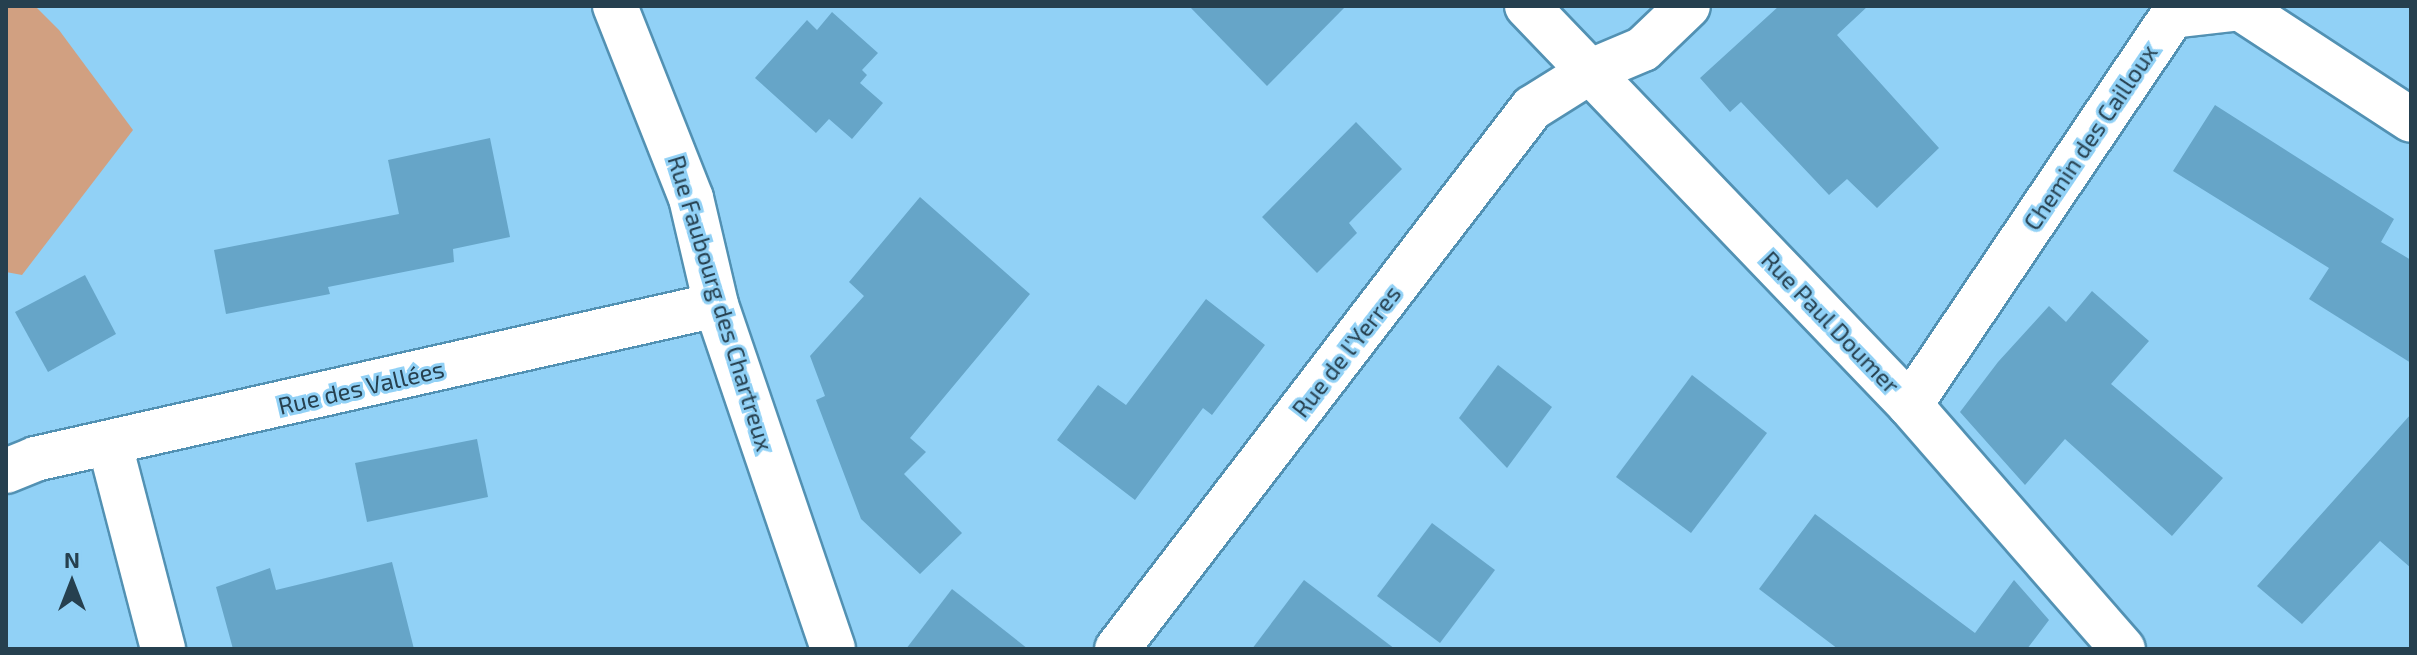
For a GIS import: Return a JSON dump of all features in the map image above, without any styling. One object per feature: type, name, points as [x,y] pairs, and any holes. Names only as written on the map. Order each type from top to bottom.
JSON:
[{"type":"street","name":"Rue Faubourg des Chartreux","points":[[615,6],[691,198],[716,305],[833,649]]},
{"type":"street","name":"Rue Paul Doumer","points":[[1527,6],[1910,405],[2123,649]]},
{"type":"street","name":"Rue de l'Yerres","points":[[1117,649],[1532,108],[1591,71],[1643,49],[1688,6]]},
{"type":"street","name":"Chemin des Cailloux","points":[[1910,405],[2172,16],[2240,8],[2411,120]]},
{"type":"street","name":"Rue des Vallées","points":[[6,471],[35,459],[110,445],[716,305]]},
{"type":"street","points":[[110,445],[163,649]]},
{"type":"shaded area","points":[[6,6],[35,6],[59,30],[133,130],[22,275],[6,272]]},
{"type":"building","points":[[1189,6],[1346,6],[1267,86]]},
{"type":"building","points":[[1779,6],[1868,6],[1837,35],[1939,148],[1877,208],[1847,179],[1829,195],[1741,102],[1730,112],[1700,78]]},
{"type":"building","points":[[832,12],[878,53],[862,70],[867,75],[860,83],[883,103],[852,139],[829,119],[816,133],[755,78],[807,20],[817,30]]},
{"type":"building","points":[[2215,105],[2394,219],[2381,242],[2411,260],[2411,363],[2309,299],[2329,268],[2173,171]]},
{"type":"building","points":[[1356,122],[1402,169],[1349,223],[1357,233],[1317,273],[1262,217]]},
{"type":"building","points":[[490,138],[510,237],[453,249],[454,262],[328,287],[330,294],[226,314],[214,250],[399,214],[388,160]]},
{"type":"building","points":[[920,197],[1030,294],[910,438],[926,452],[904,474],[962,533],[920,574],[861,519],[816,400],[825,396],[810,356],[864,296],[849,282]]},
{"type":"building","points":[[85,275],[116,334],[48,372],[15,312]]},
{"type":"building","points":[[2092,291],[2149,341],[2111,384],[2223,478],[2172,536],[2065,439],[2025,485],[1960,412],[1998,362],[2049,306],[2066,322]]},
{"type":"building","points":[[1206,299],[1265,345],[1212,415],[1203,408],[1135,500],[1057,440],[1098,385],[1126,405]]},
{"type":"building","points":[[1498,365],[1552,407],[1507,468],[1459,418]]},
{"type":"building","points":[[1692,375],[1767,433],[1691,533],[1616,477]]},
{"type":"building","points":[[2411,414],[2411,568],[2380,541],[2302,624],[2257,586]]},
{"type":"building","points":[[477,439],[488,497],[367,522],[355,463]]},
{"type":"building","points":[[1815,514],[1975,633],[2014,580],[2049,620],[2027,649],[1838,649],[1759,589]]},
{"type":"building","points":[[1432,523],[1495,570],[1440,643],[1377,596]]},
{"type":"building","points":[[392,562],[414,649],[233,649],[216,587],[270,568],[276,590]]},
{"type":"building","points":[[1304,580],[1395,649],[1252,649]]},
{"type":"building","points":[[952,589],[1028,649],[906,649]]}]
